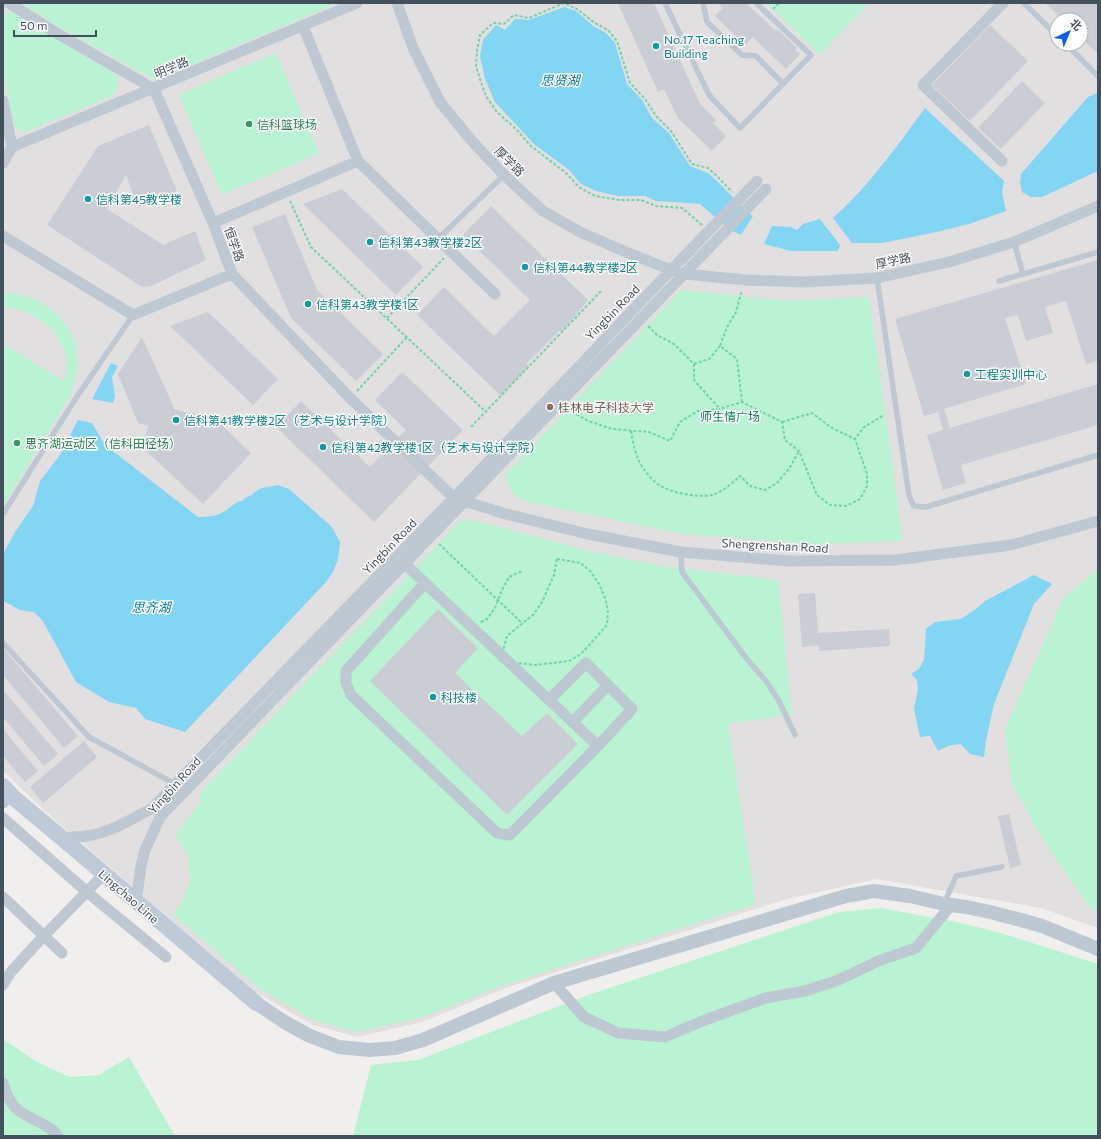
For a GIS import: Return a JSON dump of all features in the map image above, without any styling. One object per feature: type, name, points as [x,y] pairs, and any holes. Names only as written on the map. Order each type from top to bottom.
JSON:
[{"type":"main road","name":"Lingchao Line","points":[[6,794],[62,838],[256,1003]]},
{"type":"street","points":[[8,3],[53,32],[154,89]]},
{"type":"street","name":"明学路","points":[[12,147],[357,3]]},
{"type":"street","name":"厚学路","points":[[397,3],[413,48],[440,102],[471,140],[504,175],[543,211],[580,232],[626,252],[684,274],[745,280],[804,282],[877,278],[949,262],[1014,242],[1098,206]]},
{"type":"street","points":[[1002,3],[924,85],[1002,161]]},
{"type":"street","points":[[303,26],[358,161],[495,294]]},
{"type":"street","name":"恒学路","points":[[154,89],[213,223],[232,274],[350,398],[459,499]]},
{"type":"street","points":[[3,101],[12,147],[3,163]]},
{"type":"street","points":[[213,223],[358,161]]},
{"type":"street","name":"Yingbin Road","points":[[136,902],[141,866],[145,850],[160,818],[430,536],[459,499],[671,270],[757,181]]},
{"type":"street","name":"Yingbin Road","points":[[62,838],[86,836],[118,827],[151,809],[459,499],[559,403],[766,189]]},
{"type":"street","points":[[3,236],[133,315],[232,274]]},
{"type":"street","name":"Shengrenshan Road","points":[[459,499],[506,514],[588,534],[681,552],[788,561],[895,560],[1011,545],[1098,521]]},
{"type":"street","points":[[404,563],[598,746]]},
{"type":"street","points":[[425,583],[346,671],[346,683],[351,695],[497,833],[510,835],[598,746],[632,709],[586,663],[549,700]]},
{"type":"street","points":[[573,722],[608,685]]},
{"type":"street","points":[[3,818],[87,892],[166,957]]},
{"type":"street","points":[[3,985],[10,973],[104,874]]},
{"type":"street","points":[[256,1003],[286,1023],[310,1036],[340,1047],[382,1050],[405,1046],[423,1040],[554,983],[846,896],[874,891],[910,896],[1022,920],[1098,949]]},
{"type":"street","points":[[3,897],[62,953]]},
{"type":"street","points":[[554,983],[584,1018],[618,1033],[665,1037],[705,1020],[766,998],[805,991],[836,981],[881,960],[916,948],[948,904]]},
{"type":"street","points":[[3,1082],[13,1107],[24,1115],[53,1130],[58,1136]]},
{"type":"lane","points":[[665,3],[709,95],[740,128],[811,55],[756,3]]},
{"type":"lane","points":[[703,3],[707,22],[742,55],[756,56],[784,84]]},
{"type":"lane","points":[[1024,3],[1049,28]]},
{"type":"lane","points":[[1074,52],[1098,76]]},
{"type":"lane","points":[[438,239],[504,175]]},
{"type":"lane","points":[[1014,242],[1023,274]]},
{"type":"lane","points":[[999,281],[1098,252]]},
{"type":"lane","points":[[877,278],[909,496],[914,506],[926,508],[1098,455]]},
{"type":"lane","points":[[3,514],[76,398],[133,315]]},
{"type":"lane","points":[[681,552],[682,572],[746,658],[766,681],[779,701],[795,735]]},
{"type":"lane","points":[[3,643],[89,737],[176,784]]},
{"type":"lane","points":[[948,904],[956,876],[1002,867]]},
{"type":"path","points":[[709,231],[682,208],[656,206],[641,200],[619,200],[595,196],[579,187],[566,173],[531,146],[516,129],[497,112],[486,96],[476,66],[480,35],[493,22],[504,24],[514,15],[529,18],[564,3],[577,9],[595,23],[608,30],[617,41],[630,83],[645,99],[656,116],[672,131],[692,164],[708,168],[739,199]]},
{"type":"path","points":[[287,192],[311,247],[486,412]]},
{"type":"path","points":[[387,318],[451,252]]},
{"type":"path","points":[[694,364],[709,359],[720,346],[727,327],[736,312],[745,280]]},
{"type":"path","points":[[471,427],[602,290]]},
{"type":"path","points":[[640,318],[657,335],[674,344],[694,364],[694,380],[719,408]]},
{"type":"path","points":[[350,398],[407,337]]},
{"type":"path","points":[[720,346],[737,359],[742,402]]},
{"type":"path","points":[[559,403],[588,421],[612,429],[649,432],[670,441],[680,422],[698,411],[719,408],[742,402],[782,422],[812,413],[832,428],[855,439],[867,474],[867,486],[860,499],[846,506],[830,505],[817,495],[800,451],[786,440],[782,422]]},
{"type":"path","points":[[855,439],[864,427],[884,415]]},
{"type":"path","points":[[631,430],[639,461],[648,474],[660,486],[677,492],[693,495],[712,495],[727,487],[740,476],[750,486],[766,490],[777,483],[789,469],[800,451]]},
{"type":"path","points":[[430,536],[522,623]]},
{"type":"path","points":[[557,559],[580,563],[591,572],[599,584],[608,610],[607,625],[581,654],[569,661],[535,665],[500,661],[507,636],[522,623],[534,614],[542,602],[554,575],[557,559]]},
{"type":"path","points":[[478,624],[487,618],[495,608],[509,577],[522,571]]},
{"type":"shaded area","name":"桂林电子科技大学","points":[[3,3],[1098,3],[1098,928],[1041,908],[877,879],[787,899],[506,988],[422,1022],[357,1037],[311,1024],[254,991],[47,813],[3,771]]},
{"type":"green space","points":[[22,3],[338,3],[155,80],[59,27]]},
{"type":"green space","points":[[767,3],[869,3],[820,55]]},
{"type":"green space","points":[[11,12],[116,75],[118,83],[114,94],[25,132],[16,128],[13,120],[3,68],[3,14]]},
{"type":"green space","name":"信科篮球场","points":[[276,53],[319,153],[222,195],[178,95]]},
{"type":"green space","name":"师生情广场","points":[[681,290],[789,301],[869,297],[903,541],[815,544],[684,534],[524,501],[513,493],[509,487],[505,475]]},
{"type":"green space","points":[[13,293],[32,298],[48,306],[61,318],[70,331],[76,346],[78,363],[75,381],[68,399],[3,506],[3,344],[64,381],[67,367],[65,354],[60,342],[52,330],[42,321],[30,314],[17,309],[3,308],[3,294]]},
{"type":"green space","points":[[461,520],[473,520],[593,552],[668,567],[778,580],[792,714],[728,724],[756,904],[504,985],[420,1018],[357,1032],[311,1019],[258,987],[173,914],[183,901],[190,880],[188,855],[175,835],[200,803],[200,793]]},
{"type":"green space","points":[[1098,569],[1098,912],[1091,909],[1046,845],[1012,784],[1005,729],[1064,597]]},
{"type":"green space","points":[[881,908],[961,923],[1001,933],[1098,964],[1098,1136],[353,1136],[371,1065],[418,1060],[588,995],[839,912]]},
{"type":"green space","points":[[3,1039],[37,1062],[70,1077],[99,1075],[129,1057],[175,1136],[3,1136]]},
{"type":"water","name":"思贤湖","points":[[564,7],[576,11],[593,26],[606,33],[615,43],[627,84],[642,100],[652,118],[669,133],[690,166],[708,173],[746,211],[753,216],[741,235],[729,229],[700,204],[656,201],[645,196],[618,196],[596,191],[581,184],[569,170],[534,144],[495,102],[485,79],[480,56],[483,40],[496,25],[505,30],[515,19],[529,20]]},
{"type":"water","points":[[1097,93],[1098,171],[1042,197],[1031,197],[1022,192],[1020,183],[1021,174],[1088,97]]},
{"type":"water","points":[[925,108],[1004,181],[1002,192],[1006,211],[969,224],[932,233],[882,243],[852,243],[833,218],[871,179]]},
{"type":"water","points":[[820,219],[840,245],[838,251],[791,251],[764,244],[772,226],[791,227],[797,230],[803,224]]},
{"type":"water","points":[[111,363],[118,366],[112,377],[115,396],[113,403],[92,399]]},
{"type":"water","name":"思齐湖","points":[[78,420],[92,423],[105,445],[198,517],[217,515],[262,488],[278,485],[289,489],[332,527],[340,542],[338,559],[333,572],[326,582],[185,732],[145,719],[136,708],[109,702],[76,682],[43,621],[34,612],[20,610],[3,601],[3,554],[15,532],[33,506],[40,481],[60,455]]},
{"type":"water","points":[[1034,575],[1052,584],[1034,604],[994,704],[984,757],[970,754],[961,744],[948,746],[938,751],[930,736],[920,737],[914,709],[918,690],[917,680],[911,674],[919,669],[924,660],[926,629],[935,622],[961,619],[985,601]]},
{"type":"building","name":"No.17 Teaching Building","points":[[618,3],[654,3],[700,104],[716,120],[713,123],[726,136],[712,151],[677,117],[664,89],[658,92]]},
{"type":"building","points":[[718,3],[746,3],[776,31],[777,29],[797,48],[795,50],[800,54],[786,69],[753,37],[745,45],[715,16],[723,8]]},
{"type":"building","points":[[1045,3],[1098,3],[1098,54],[1089,46],[1089,12],[1055,12]]},
{"type":"building","points":[[990,25],[1028,61],[970,121],[932,85]]},
{"type":"building","points":[[1022,81],[1045,103],[1001,149],[978,128]]},
{"type":"building","name":"信科第45教学楼","points":[[149,125],[177,191],[138,207],[126,175],[107,209],[163,245],[195,231],[206,260],[151,286],[142,287],[47,225],[98,146]]},
{"type":"building","name":"信科第43教学楼2区","points":[[342,189],[423,267],[396,295],[303,204]]},
{"type":"building","points":[[491,206],[588,300],[562,332],[560,330],[526,364],[529,366],[501,396],[417,315],[444,287],[494,336],[530,300],[463,235]]},
{"type":"building","name":"信科第43教学楼1区","points":[[285,214],[317,290],[383,354],[356,381],[291,318],[252,227]]},
{"type":"building","name":"工程实训中心","points":[[1098,260],[1098,361],[1086,364],[1066,301],[1045,307],[1053,333],[1026,341],[1018,315],[1005,318],[1026,384],[944,409],[950,428],[1098,384],[1098,425],[961,465],[966,483],[943,490],[927,435],[943,430],[938,412],[924,416],[895,319]]},
{"type":"building","points":[[208,312],[278,379],[253,405],[170,326]]},
{"type":"building","name":"信科第41教学楼2区（艺术与设计学院）","points":[[142,337],[175,410],[213,417],[251,453],[203,504],[143,448],[148,426],[138,423],[118,374]]},
{"type":"building","points":[[402,372],[463,430],[374,522],[276,427],[301,401],[370,467],[406,430],[375,400]]},
{"type":"building","points":[[815,593],[818,633],[889,629],[890,646],[819,651],[819,645],[802,647],[798,594]]},
{"type":"building","name":"科技楼","points":[[438,609],[478,648],[455,673],[522,736],[547,713],[578,744],[507,815],[370,681]]},
{"type":"building","points":[[3,648],[78,736],[64,748],[3,675]]},
{"type":"building","points":[[3,690],[58,754],[44,766],[3,717]]},
{"type":"building","points":[[3,729],[38,771],[25,782],[3,756]]},
{"type":"building","points":[[84,741],[97,757],[43,803],[30,787]]},
{"type":"building","points":[[1009,814],[1021,865],[1010,868],[998,816]]},
{"type":"place","name":"No.17 Teaching Building","points":[[656,46]]},
{"type":"place","name":"信科篮球场","points":[[249,124]]},
{"type":"place","name":"信科第45教学楼","points":[[88,199]]},
{"type":"place","name":"信科第43教学楼2区","points":[[370,242]]},
{"type":"place","name":"信科第44教学楼2区","points":[[525,267]]},
{"type":"place","name":"信科第43教学楼1区","points":[[308,304]]},
{"type":"place","name":"工程实训中心","points":[[967,374]]},
{"type":"place","name":"桂林电子科技大学","points":[[550,407]]},
{"type":"place","name":"信科第41教学楼2区（艺术与设计学院）","points":[[176,420]]},
{"type":"place","name":"思齐湖运动区（信科田径场）","points":[[17,443]]},
{"type":"place","name":"信科第42教学楼1区（艺术与设计学院）","points":[[323,447]]},
{"type":"place","name":"科技楼","points":[[433,697]]}]
